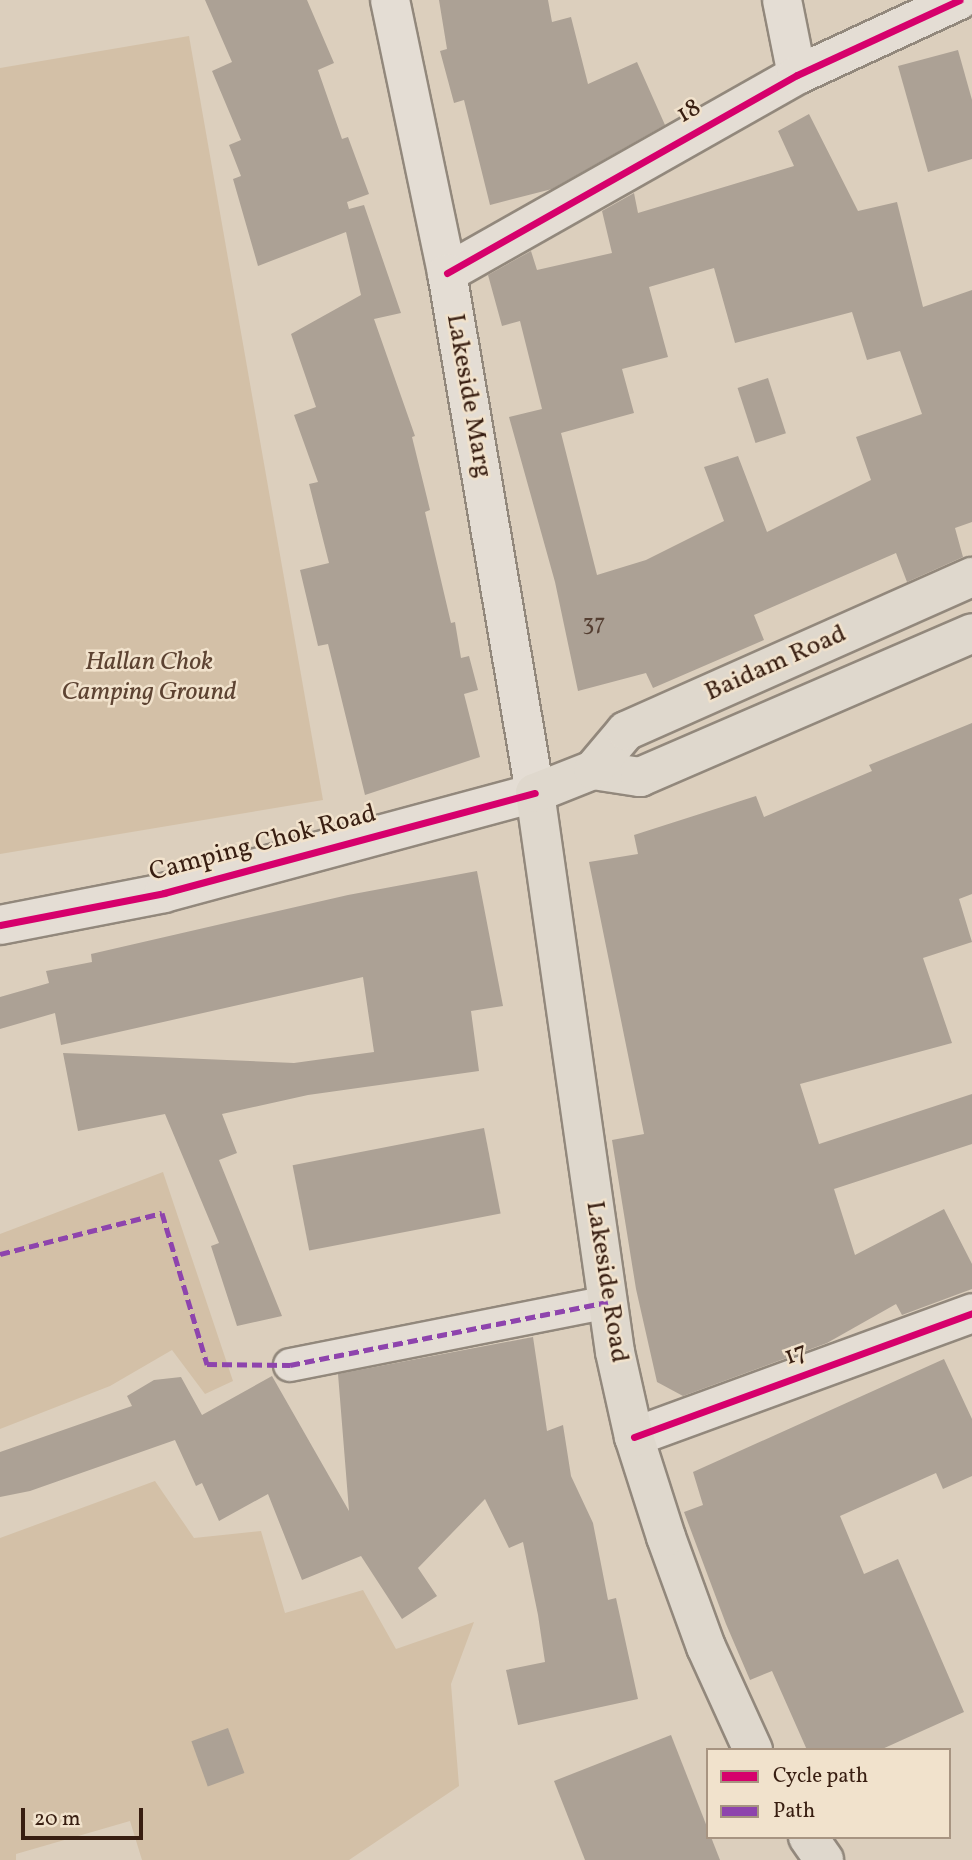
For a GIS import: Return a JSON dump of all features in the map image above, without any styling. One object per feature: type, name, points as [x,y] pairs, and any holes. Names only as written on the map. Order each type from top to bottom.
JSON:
[{"type":"main road","name":"Baidam Road","points":[[534,793],[593,770],[626,731],[972,577]]},
{"type":"main road","name":"Baidam Road","points":[[593,770],[640,777],[972,633]]},
{"type":"main road","name":"Lakeside Road","points":[[534,793],[608,1302],[634,1437],[706,1647],[752,1748]]},
{"type":"main road","points":[[809,1839],[824,1860]]},
{"type":"street","name":"Lakeside Marg","points":[[390,0],[447,273],[534,793]]},
{"type":"street","points":[[782,0],[797,75]]},
{"type":"street","name":"18","points":[[447,273],[797,75],[959,0]]},
{"type":"street","name":"Camping Chok Road","points":[[0,925],[164,892],[534,793]]},
{"type":"street","points":[[290,1365],[608,1302]]},
{"type":"street","name":"17","points":[[634,1437],[972,1313]]},
{"type":"green space","name":"Hallan Chok Camping Ground","points":[[189,36],[323,800],[0,854],[0,68]]},
{"type":"green space","points":[[163,1172],[233,1381],[205,1394],[172,1350],[110,1386],[0,1429],[0,1234]]},
{"type":"green space","points":[[155,1481],[194,1538],[261,1531],[285,1613],[363,1590],[396,1649],[474,1622],[451,1684],[459,1786],[349,1860],[142,1860],[130,1821],[16,1854],[16,1860],[0,1860],[0,1538]]},
{"type":"building","points":[[205,0],[307,0],[334,63],[318,70],[342,139],[348,137],[369,194],[347,202],[349,209],[364,205],[401,313],[374,319],[415,436],[412,437],[430,510],[425,512],[451,623],[455,622],[461,658],[469,656],[478,690],[464,694],[480,757],[365,795],[328,644],[318,646],[300,570],[329,563],[309,484],[318,482],[294,415],[316,407],[291,334],[361,295],[346,232],[258,266],[233,179],[241,176],[229,145],[241,140],[212,71],[232,62]]},
{"type":"building","points":[[439,0],[548,0],[552,22],[571,17],[588,84],[637,62],[665,125],[552,189],[490,205],[464,100],[454,103],[440,51],[447,49]]},
{"type":"building","points":[[958,50],[972,100],[972,159],[928,172],[898,66]]},
{"type":"building","points":[[809,114],[858,211],[897,202],[923,307],[972,290],[972,522],[955,528],[963,557],[907,582],[896,553],[754,615],[764,640],[653,688],[646,673],[578,691],[555,582],[509,417],[542,409],[520,321],[502,326],[488,275],[531,251],[537,270],[612,253],[602,211],[634,193],[638,213],[794,166],[778,131]],"holes":[[[714,268],[735,343],[852,312],[867,360],[900,351],[922,414],[856,437],[871,480],[767,532],[738,456],[704,467],[724,521],[646,560],[597,575],[561,433],[634,413],[622,369],[668,357],[649,287]]]},
{"type":"building","points":[[768,378],[786,433],[755,443],[738,388]]},
{"type":"building","points":[[972,723],[972,894],[959,899],[972,942],[923,958],[952,1043],[800,1084],[819,1144],[972,1094],[972,1144],[834,1189],[855,1255],[944,1209],[972,1264],[972,1289],[902,1315],[896,1304],[827,1343],[683,1396],[657,1382],[636,1289],[612,1140],[644,1134],[589,862],[638,854],[634,835],[756,796],[764,817],[872,771],[869,765]]},
{"type":"building","points":[[477,871],[503,1006],[471,1011],[479,1071],[308,1095],[222,1114],[237,1153],[219,1160],[282,1316],[237,1326],[211,1246],[219,1243],[165,1114],[78,1131],[63,1053],[294,1063],[374,1052],[363,977],[61,1045],[55,1013],[0,1029],[0,997],[49,983],[46,971],[92,962],[91,954],[348,895]]},
{"type":"building","points":[[484,1128],[501,1213],[309,1251],[293,1165]]},
{"type":"building","points":[[533,1337],[547,1431],[563,1425],[571,1476],[593,1523],[608,1600],[616,1598],[638,1699],[518,1725],[506,1670],[545,1662],[523,1542],[509,1548],[485,1499],[418,1568],[437,1596],[402,1619],[361,1556],[302,1580],[268,1494],[219,1521],[202,1483],[196,1486],[175,1440],[30,1491],[0,1497],[0,1452],[132,1406],[127,1396],[154,1380],[181,1377],[202,1415],[272,1376],[349,1511],[338,1374]]},
{"type":"building","points":[[944,1359],[972,1419],[972,1476],[943,1489],[936,1473],[840,1516],[864,1574],[898,1559],[964,1712],[884,1748],[806,1748],[772,1671],[750,1680],[726,1624],[684,1512],[703,1505],[693,1472]]},
{"type":"building","points":[[228,1728],[244,1773],[208,1786],[191,1741]]},
{"type":"building","points":[[671,1735],[706,1824],[706,1839],[712,1839],[720,1860],[585,1860],[554,1781]]},
{"type":"marked path","points":[[0,1254],[162,1213],[207,1364],[290,1365],[608,1302]]},
{"type":"cycle path","points":[[447,273],[797,75],[959,0]]},
{"type":"cycle path","points":[[0,925],[164,893],[535,793]]},
{"type":"cycle path","points":[[634,1437],[972,1313]]}]
